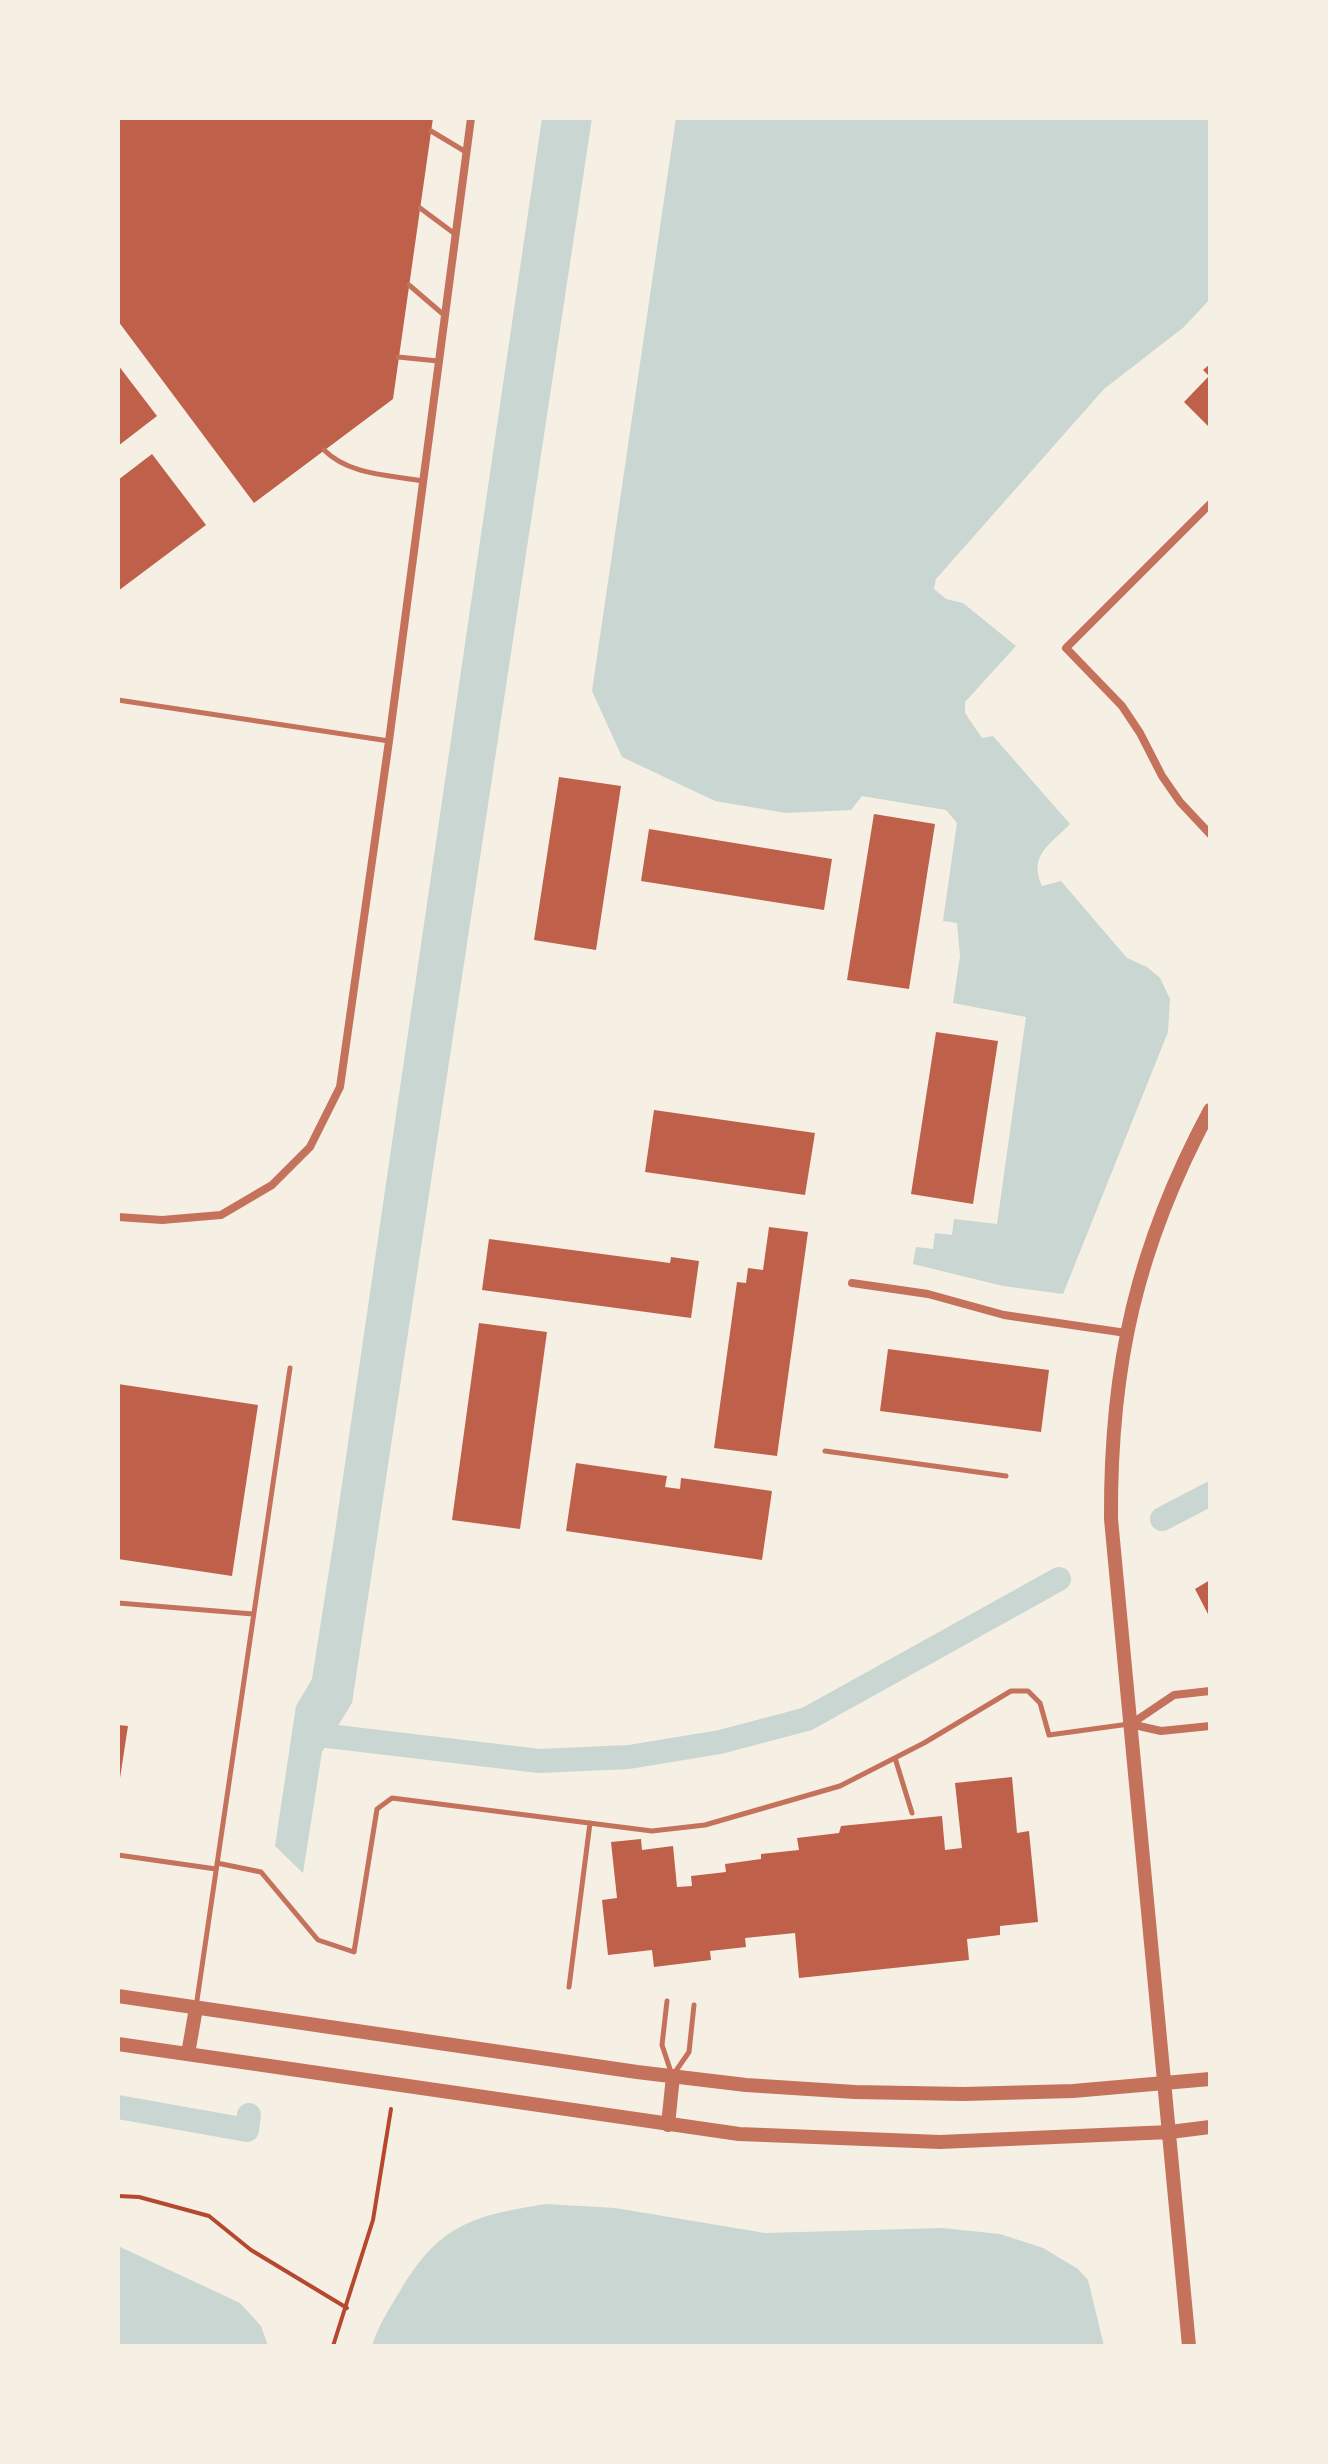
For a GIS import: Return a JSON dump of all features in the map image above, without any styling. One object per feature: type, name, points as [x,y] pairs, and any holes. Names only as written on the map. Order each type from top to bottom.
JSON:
[{"type":"street","points":[[118,1217],[162,1220],[221,1215],[272,1185],[310,1147],[340,1087],[471,118]]},
{"type":"street","points":[[1210,504],[1066,648],[1122,706],[1162,776],[1180,802],[1210,834]]},
{"type":"street","points":[[1189,2346],[1111,1519],[1112,1441],[1126,1333],[1143,1264],[1164,1205],[1210,1110]]},
{"type":"street","points":[[852,1283],[928,1294],[1004,1315],[1126,1333]]},
{"type":"street","points":[[1130,1724],[1174,1695],[1210,1691]]},
{"type":"street","points":[[1130,1724],[1161,1731],[1210,1726]]},
{"type":"street","points":[[118,1996],[673,2076],[808,2089],[932,2093],[1073,2091],[1210,2079]]},
{"type":"street","points":[[188,2054],[196,2008]]},
{"type":"street","points":[[118,2044],[739,2134],[940,2142],[1170,2132],[1210,2127]]},
{"type":"street","points":[[668,2125],[673,2076]]},
{"type":"lane","points":[[431,131],[466,152]]},
{"type":"lane","points":[[420,208],[455,234]]},
{"type":"lane","points":[[409,285],[444,315]]},
{"type":"lane","points":[[398,357],[438,361]]},
{"type":"lane","points":[[324,450],[336,462],[353,469],[422,481]]},
{"type":"lane","points":[[118,700],[389,741]]},
{"type":"lane","points":[[196,2008],[290,1368]]},
{"type":"lane","points":[[825,1451],[1006,1476]]},
{"type":"lane","points":[[118,1603],[253,1614]]},
{"type":"lane","points":[[118,1855],[261,1872],[318,1940],[354,1952],[377,1809],[392,1798],[652,1831],[705,1825],[840,1786],[1011,1691],[1028,1691],[1040,1703],[1049,1735],[1130,1724]]},
{"type":"lane","points":[[895,1758],[912,1813]]},
{"type":"lane","points":[[569,1987],[590,1823]]},
{"type":"lane","points":[[667,2001],[662,2045],[673,2076]]},
{"type":"lane","points":[[673,2076],[689,2052],[694,2005]]},
{"type":"path","points":[[333,2346],[373,2220],[391,2109]]},
{"type":"path","points":[[118,2196],[139,2197],[209,2216],[251,2250],[347,2308]]},
{"type":"shaded area","points":[[542,118],[592,118],[352,1703],[322,1752],[303,1873],[275,1846],[296,1706],[312,1679],[335,1532]]},
{"type":"shaded area","points":[[676,118],[1210,118],[1210,299],[1184,327],[1104,389],[936,579],[934,589],[946,599],[963,603],[1016,646],[965,702],[965,713],[982,738],[993,736],[1070,824],[1039,858],[1038,875],[1042,886],[1061,881],[1127,958],[1147,967],[1160,978],[1170,999],[1168,1032],[1063,1294],[1003,1286],[913,1264],[916,1247],[933,1249],[935,1233],[952,1235],[954,1219],[997,1224],[1026,1017],[953,1003],[960,956],[957,923],[943,921],[957,823],[946,810],[862,796],[851,810],[786,813],[715,801],[622,757],[592,691]]},
{"type":"shaded area","points":[[546,2204],[615,2208],[765,2233],[942,2228],[1000,2234],[1043,2248],[1078,2269],[1088,2280],[1104,2346],[372,2346],[400,2291],[429,2251],[444,2237],[478,2219]]},
{"type":"shaded area","points":[[118,2246],[240,2303],[261,2326],[268,2346],[118,2346]]},
{"type":"building","points":[[118,118],[433,118],[393,399],[254,503],[118,321]]},
{"type":"building","points":[[1210,364],[1210,428],[1184,402],[1209,376],[1203,370]]},
{"type":"building","points":[[118,365],[157,416],[118,446]]},
{"type":"building","points":[[152,454],[206,525],[118,591],[118,480]]},
{"type":"building","points":[[559,777],[621,786],[596,950],[534,940]]},
{"type":"building","points":[[874,814],[935,824],[909,989],[847,980]]},
{"type":"building","points":[[649,829],[832,859],[824,910],[641,881]]},
{"type":"building","points":[[936,1032],[998,1041],[973,1204],[911,1194]]},
{"type":"building","points":[[654,1110],[815,1133],[805,1195],[645,1172]]},
{"type":"building","points":[[769,1227],[808,1232],[777,1456],[714,1448],[737,1282],[746,1283],[748,1268],[763,1270]]},
{"type":"building","points":[[489,1239],[670,1263],[671,1257],[699,1261],[691,1318],[482,1290]]},
{"type":"building","points":[[479,1323],[547,1332],[520,1529],[452,1520]]},
{"type":"building","points":[[888,1349],[1049,1370],[1041,1432],[880,1411]]},
{"type":"building","points":[[118,1384],[258,1405],[232,1576],[118,1559]]},
{"type":"building","points":[[576,1463],[667,1476],[665,1487],[680,1489],[681,1478],[772,1491],[762,1560],[566,1531]]},
{"type":"building","points":[[1210,1580],[1210,1618],[1195,1589]]},
{"type":"building","points":[[118,1725],[128,1726],[120,1778],[118,1778]]},
{"type":"building","points":[[1012,1777],[1017,1833],[1029,1831],[1038,1922],[1000,1926],[1000,1935],[967,1939],[969,1960],[799,1978],[795,1933],[745,1938],[746,1947],[710,1951],[711,1960],[654,1967],[652,1950],[608,1955],[602,1900],[617,1898],[611,1842],[641,1839],[642,1850],[673,1846],[677,1887],[692,1886],[691,1876],[726,1872],[725,1864],[761,1859],[761,1854],[799,1850],[797,1838],[839,1833],[841,1826],[942,1816],[945,1850],[962,1848],[955,1783]]},
{"type":"waterway","points":[[1162,1519],[1210,1494]]},
{"type":"waterway","points":[[311,1734],[539,1761],[629,1757],[720,1742],[807,1719],[1059,1579]]},
{"type":"waterway","points":[[118,2107],[247,2130],[249,2115]]}]
